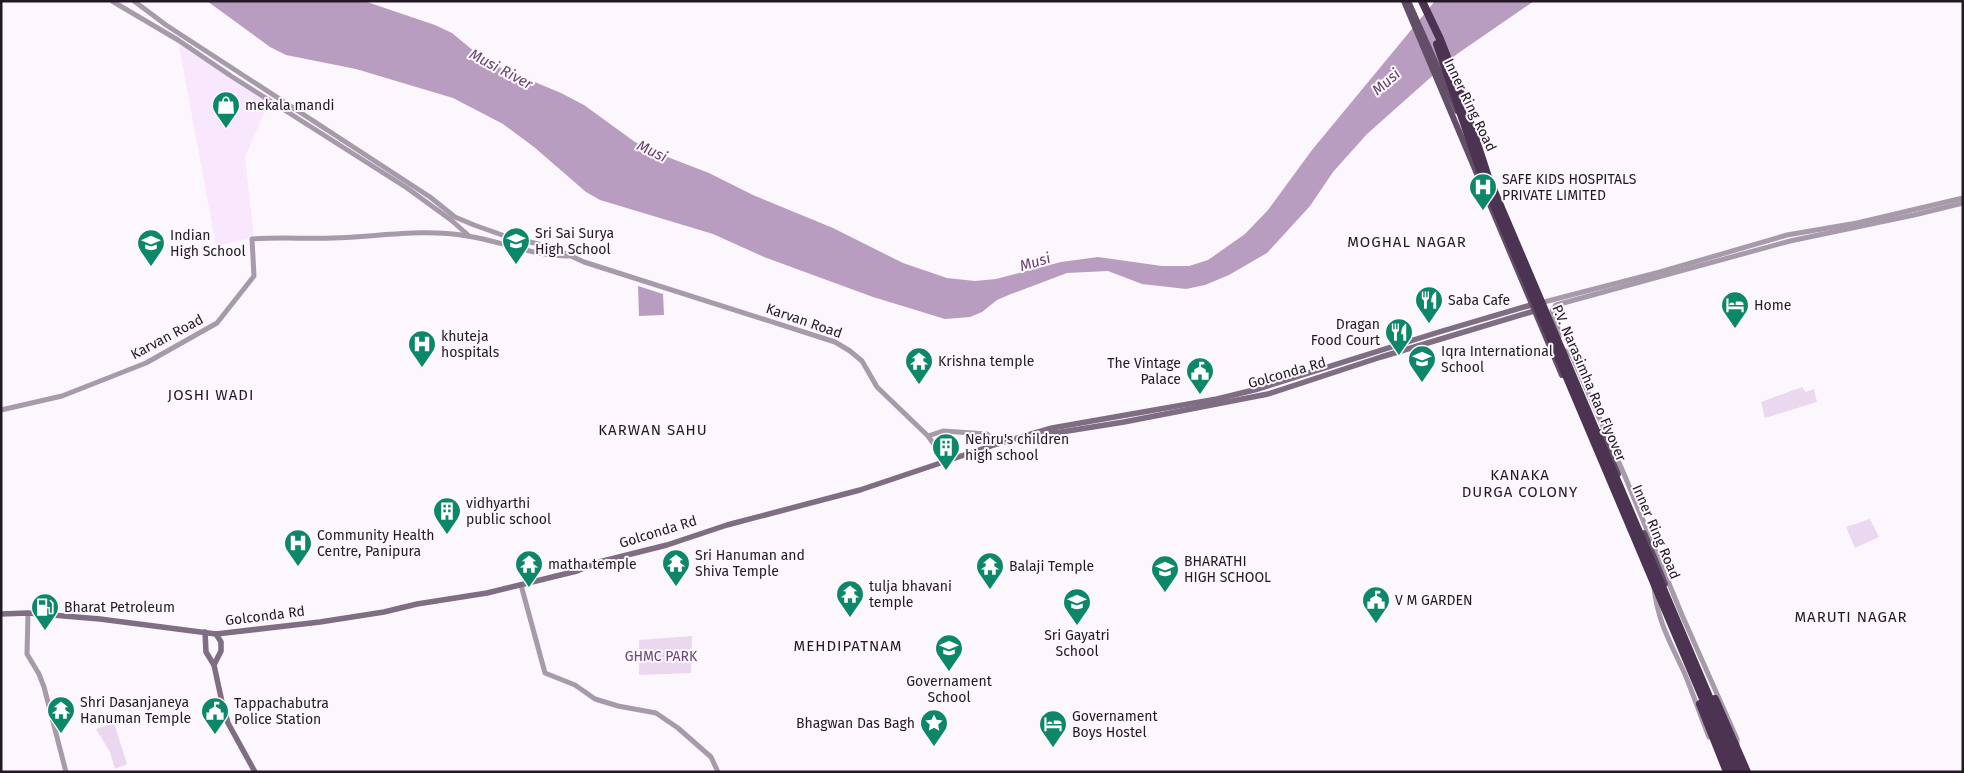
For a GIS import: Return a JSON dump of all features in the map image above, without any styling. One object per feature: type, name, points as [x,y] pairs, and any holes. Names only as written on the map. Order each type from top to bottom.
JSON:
[{"type":"highway","name":"P.V. Narasimha Rao Flyover","points":[[1418,1],[1439,49],[1483,179],[1674,622],[1744,772]]},
{"type":"highway","name":"P.V. Narasimha Rao Flyover","points":[[1422,1],[1440,39],[1458,85],[1492,186],[1674,622],[1734,772]]},
{"type":"highway","points":[[1674,622],[1711,732],[1727,772]]},
{"type":"main road","name":"Inner Ring Road","points":[[1406,2],[1455,115],[1518,273],[1690,671],[1727,772]]},
{"type":"main road","name":"Inner Ring Road","points":[[1455,115],[1491,177],[1661,573],[1682,631],[1744,772]]},
{"type":"main road","points":[[1514,262],[1525,257]]},
{"type":"main road","name":"Golconda Rd","points":[[1,614],[28,613],[154,625],[216,634],[320,622],[487,593],[667,545],[727,525],[860,490],[997,444],[1041,432],[1055,433],[1124,422],[1268,394],[1533,308]]},
{"type":"main road","points":[[1626,524],[1637,519]]},
{"type":"main road","points":[[205,632],[206,652],[214,665],[228,723],[255,772]]},
{"type":"main road","points":[[214,665],[221,651],[220,642],[216,634]]},
{"type":"street","points":[[112,1],[178,40],[407,188],[451,220],[468,236]]},
{"type":"street","name":"Karvan Road","points":[[134,1],[166,25],[430,197],[455,217],[506,236],[551,247],[568,256],[835,342],[862,361],[877,387],[928,436],[946,461]]},
{"type":"street","points":[[1544,302],[1660,272],[1787,235],[1857,223],[1963,198]]},
{"type":"street","points":[[1559,337],[1552,310],[1556,305],[1790,241],[1963,203]]},
{"type":"street","points":[[468,236],[469,228],[474,225]]},
{"type":"street","name":"Karvan Road","points":[[1,410],[52,399],[146,363],[216,323],[254,276],[252,239],[332,238],[406,232],[468,236],[538,253],[568,256]]},
{"type":"street","points":[[1564,350],[1572,356],[1624,474],[1682,615],[1737,739],[1738,758]]},
{"type":"street","points":[[928,436],[943,431],[988,434],[997,444]]},
{"type":"street","points":[[521,585],[545,673],[575,685],[595,699],[618,706],[656,713],[678,728],[711,757],[718,772]]},
{"type":"street","points":[[28,613],[27,654],[39,674],[44,687],[66,772]]},
{"type":"shaded area","name":"mekala mandi","points":[[178,40],[270,100],[245,157],[254,237],[216,246]]},
{"type":"green space","points":[[1802,387],[1806,392],[1814,389],[1817,402],[1765,418],[1761,402]]},
{"type":"green space","points":[[1870,519],[1879,537],[1855,548],[1846,527]]},
{"type":"green space","name":"GHMC PARK","points":[[692,636],[691,673],[639,675],[639,640]]},
{"type":"green space","points":[[114,723],[127,764],[115,769],[110,752],[96,729]]},
{"type":"water","points":[[207,1],[364,1],[435,25],[452,33],[487,62],[561,93],[584,105],[635,142],[657,153],[709,173],[753,195],[833,228],[903,263],[947,278],[975,281],[996,279],[1061,262],[1098,257],[1162,266],[1189,266],[1208,260],[1245,234],[1268,210],[1312,150],[1435,1],[1534,1],[1457,54],[1367,134],[1333,172],[1310,206],[1267,253],[1229,275],[1205,285],[1186,289],[1142,284],[1108,271],[1067,273],[997,300],[982,312],[970,317],[945,319],[873,297],[764,257],[713,234],[600,200],[586,192],[534,147],[503,124],[453,98],[356,69],[286,55],[270,47]]},
{"type":"water","points":[[638,286],[663,294],[664,315],[639,316]]},
{"type":"place","name":"mekala mandi","points":[[226,129]]},
{"type":"place","name":"SAFE KIDS HOSPITALS PRIVATE LIMITED","points":[[1483,211]]},
{"type":"place","name":"Sri Sai Surya High School","points":[[516,265]]},
{"type":"place","name":"Indian High School","points":[[151,267]]},
{"type":"place","name":"Saba Cafe","points":[[1429,324]]},
{"type":"place","name":"Home","points":[[1735,329]]},
{"type":"place","name":"Dragan Food Court","points":[[1399,356]]},
{"type":"place","name":"khuteja hospitals","points":[[422,368]]},
{"type":"place","name":"Iqra International School","points":[[1422,383]]},
{"type":"place","name":"Krishna temple","points":[[919,385]]},
{"type":"place","name":"The Vintage Palace","points":[[1200,395]]},
{"type":"place","name":"Nehru's children high school","points":[[946,471]]},
{"type":"place","name":"vidhyarthi public school","points":[[447,535]]},
{"type":"place","name":"Community Health Centre, Panipura","points":[[298,567]]},
{"type":"place","name":"Sri Hanuman and Shiva Temple","points":[[676,587]]},
{"type":"place","name":"matha temple","points":[[529,588]]},
{"type":"place","name":"Balaji Temple","points":[[990,590]]},
{"type":"place","name":"BHARATHI HIGH SCHOOL","points":[[1165,593]]},
{"type":"place","name":"tulja bhavani temple","points":[[850,618]]},
{"type":"place","name":"V M GARDEN","points":[[1376,624]]},
{"type":"place","name":"Sri Gayatri School","points":[[1077,626]]},
{"type":"place","name":"Bharat Petroleum","points":[[45,631]]},
{"type":"place","name":"Governament School","points":[[949,672]]},
{"type":"place","name":"Shri Dasanjaneya Hanuman Temple","points":[[61,734]]},
{"type":"place","name":"Tappachabutra Police Station","points":[[215,735]]},
{"type":"place","name":"Bhagwan Das Bagh","points":[[934,747]]},
{"type":"place","name":"Governament Boys Hostel","points":[[1053,748]]},
{"type":"district","name":"MOGHAL NAGAR","points":[[1407,242]]},
{"type":"district","name":"JOSHI WADI","points":[[211,395]]},
{"type":"district","name":"KARWAN SAHU","points":[[653,430]]},
{"type":"district","name":"KANAKA DURGA COLONY","points":[[1520,484]]},
{"type":"district","name":"MARUTI NAGAR","points":[[1851,617]]},
{"type":"district","name":"MEHDIPATNAM","points":[[848,646]]},
{"type":"water label","name":"Musi River","points":[[501,69]]},
{"type":"water label","name":"Musi","points":[[1386,82]]},
{"type":"water label","name":"Musi","points":[[652,151]]},
{"type":"water label","name":"Musi","points":[[1035,262]]}]
